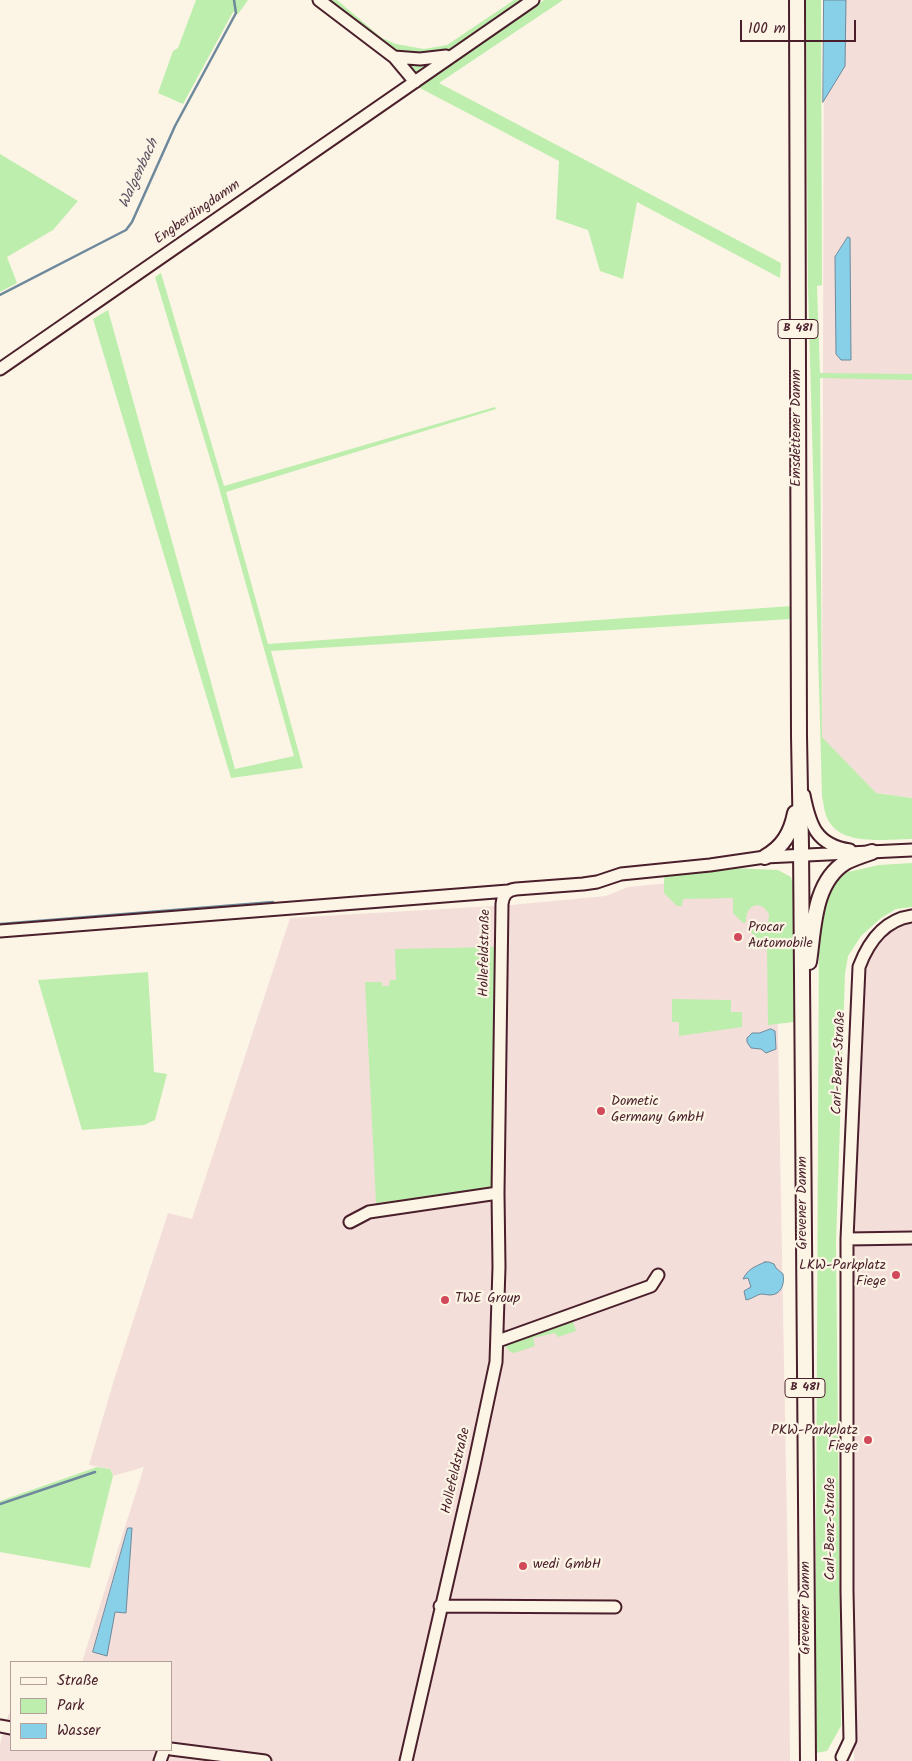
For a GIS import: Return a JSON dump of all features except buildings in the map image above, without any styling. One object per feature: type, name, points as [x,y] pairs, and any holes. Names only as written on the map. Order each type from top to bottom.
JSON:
[{"type":"main road","name":"Emsdettener Damm","points":[[797,0],[801,855]]},
{"type":"main road","points":[[764,857],[777,849],[792,827],[800,770]]},
{"type":"main road","points":[[803,1015],[815,916],[820,896],[830,878],[844,863],[872,852]]},
{"type":"main road","name":"Grevener Damm","points":[[801,855],[808,1761]]},
{"type":"street","points":[[319,0],[394,57],[415,82]]},
{"type":"street","name":"Engberdingdamm","points":[[0,370],[533,0]]},
{"type":"street","points":[[394,57],[446,56],[448,59]]},
{"type":"street","points":[[800,770],[808,816],[821,838],[837,847],[872,852]]},
{"type":"street","points":[[0,931],[508,891],[590,883],[621,874],[710,865],[764,857],[912,850]]},
{"type":"street","name":"Hollefeldstraße","points":[[406,1761],[496,1362],[498,1341],[502,904],[504,896],[508,891]]},
{"type":"street","name":"Carl-Benz-Straße","points":[[842,1757],[850,1740],[847,1591],[847,1238],[859,967],[870,942],[880,932],[892,924],[912,916]]},
{"type":"street","points":[[350,1222],[369,1212],[498,1194]]},
{"type":"street","points":[[847,1238],[912,1238]]},
{"type":"street","points":[[498,1341],[651,1286],[658,1275]]},
{"type":"street","points":[[440,1606],[615,1607]]},
{"type":"street","points":[[172,1749],[265,1761]]},
{"type":"shaded area","points":[[824,0],[912,0],[912,798],[876,793],[822,738]]},
{"type":"shaded area","points":[[775,875],[790,1761],[0,1761],[0,1744],[9,1713],[10,1751],[172,1751],[172,1661],[82,1661],[144,1467],[113,1476],[110,1469],[89,1465],[114,1380],[168,1213],[192,1219],[290,918],[511,905],[606,896],[628,887],[730,877]]},
{"type":"shaded area","points":[[912,922],[912,1761],[854,1761],[853,1282],[865,966],[886,934]]},
{"type":"green space","points":[[196,0],[248,0],[238,14],[233,12],[183,104],[158,93],[173,51],[178,48]]},
{"type":"green space","points":[[323,0],[337,0],[382,38],[396,44],[424,49],[447,45],[514,0],[525,0],[451,50],[420,56],[387,49]]},
{"type":"green space","points":[[544,0],[563,0],[439,83],[781,263],[780,278],[637,202],[623,279],[600,271],[588,230],[556,219],[559,161],[418,87]]},
{"type":"green space","points":[[806,0],[821,0],[822,285],[817,286],[820,373],[912,374],[912,380],[820,378],[822,737],[876,793],[912,798],[912,839],[868,840],[846,835],[837,830],[828,820],[822,796],[808,286]]},
{"type":"green space","points":[[398,59],[441,60],[415,78]]},
{"type":"green space","points":[[0,154],[78,201],[53,230],[7,257],[17,283],[0,292]]},
{"type":"green space","points":[[161,273],[224,486],[495,407],[496,409],[226,492],[268,644],[791,606],[791,619],[271,651],[303,768],[231,778],[93,319],[108,310],[235,769],[294,756],[219,488],[155,277]]},
{"type":"green space","points":[[912,863],[912,907],[896,909],[881,918],[861,936],[848,956],[845,974],[836,1243],[841,1726],[827,1751],[815,1753],[819,926],[830,883],[848,872],[879,865]]},
{"type":"green space","points":[[730,868],[778,870],[791,877],[793,885],[794,1022],[768,1025],[767,948],[750,931],[751,929],[760,929],[768,923],[769,915],[766,910],[758,905],[754,906],[748,911],[746,922],[743,923],[733,913],[733,898],[683,899],[682,906],[677,906],[664,893],[666,873]]},
{"type":"green space","points":[[495,947],[495,1188],[376,1203],[365,982],[382,982],[382,986],[389,986],[390,980],[396,980],[395,949]]},
{"type":"green space","points":[[148,972],[154,1072],[167,1074],[155,1120],[144,1125],[82,1130],[38,980]]},
{"type":"green space","points":[[672,999],[731,1000],[731,1012],[742,1012],[742,1027],[679,1036],[679,1022],[672,1022]]},
{"type":"green space","points":[[572,1319],[576,1331],[558,1337],[555,1333],[533,1338],[535,1346],[514,1353],[509,1351],[504,1344]]},
{"type":"green space","points":[[97,1467],[110,1469],[113,1476],[90,1568],[0,1552],[0,1501]]},
{"type":"water","points":[[824,0],[846,0],[845,66],[823,102]]},
{"type":"water","points":[[848,237],[850,238],[851,360],[841,360],[836,354],[835,257]]},
{"type":"water","points":[[771,1029],[775,1031],[776,1049],[766,1053],[761,1049],[751,1048],[747,1038],[752,1033]]},
{"type":"water","points":[[765,1262],[774,1264],[783,1274],[781,1288],[774,1295],[761,1294],[746,1300],[744,1291],[751,1287],[748,1278],[743,1279],[749,1271]]},
{"type":"water","points":[[128,1528],[132,1528],[126,1613],[115,1612],[107,1656],[93,1652]]},
{"type":"waterway","name":"Walgenbach","points":[[0,295],[126,230],[132,222],[175,126],[236,13],[234,0]]},
{"type":"waterway","points":[[0,924],[273,902]]},
{"type":"waterway","points":[[0,1504],[95,1472]]},
{"type":"place","name":"Procar Automobile","points":[[738,937]]},
{"type":"place","name":"Dometic Germany GmbH","points":[[601,1111]]},
{"type":"place","name":"LKW-Parkplatz Fiege","points":[[896,1275]]},
{"type":"place","name":"TWE Group","points":[[445,1300]]},
{"type":"place","name":"PKW-Parkplatz Fiege","points":[[868,1440]]},
{"type":"place","name":"wedi GmbH","points":[[523,1566]]}]
